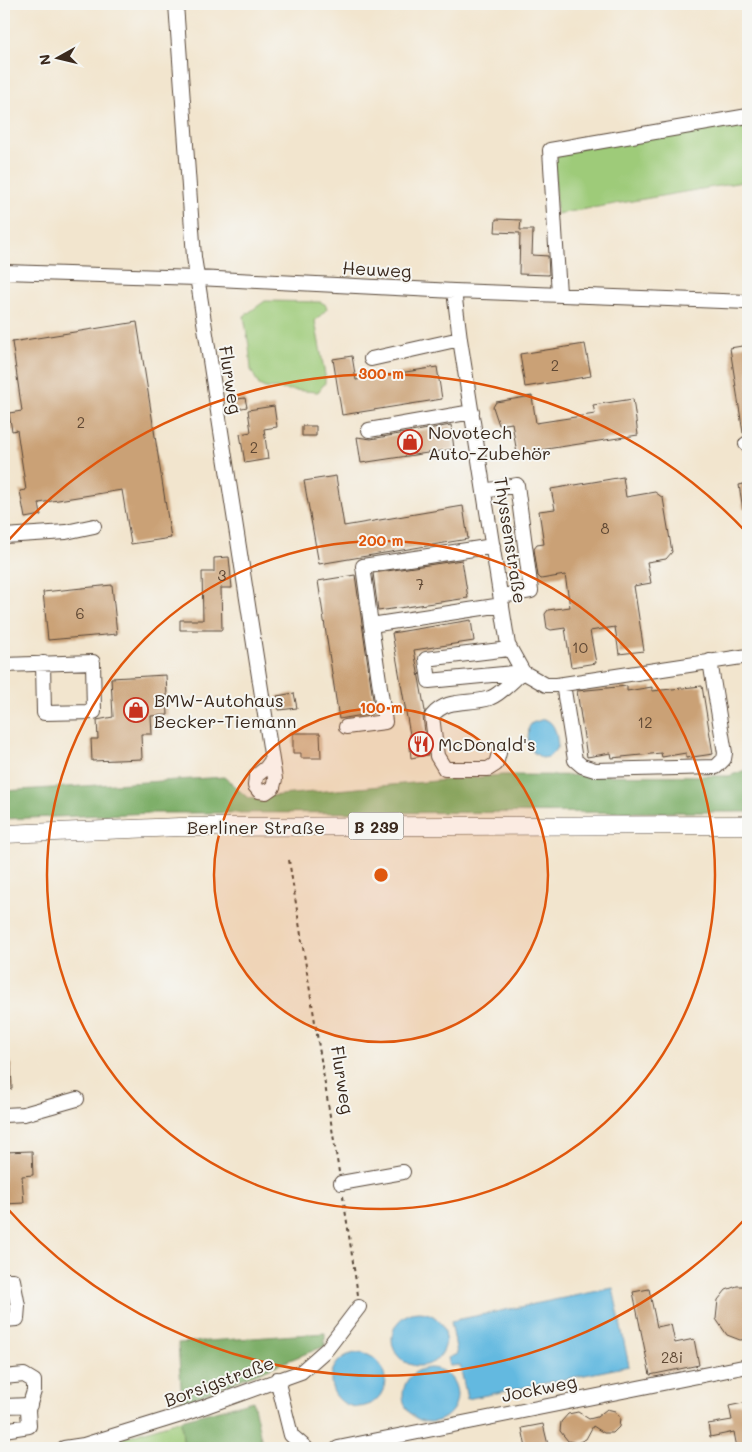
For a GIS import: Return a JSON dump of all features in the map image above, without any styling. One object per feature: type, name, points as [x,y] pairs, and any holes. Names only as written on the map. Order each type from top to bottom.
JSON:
[{"type":"main road","name":"Berliner Straße","points":[[4,834],[180,827],[748,825]]},
{"type":"street","name":"Flurweg","points":[[176,4],[194,257],[272,760]]},
{"type":"street","points":[[559,294],[550,150],[748,116]]},
{"type":"street","name":"Heuweg","points":[[4,272],[197,278],[454,291],[748,302]]},
{"type":"street","name":"Thyssenstraße","points":[[454,291],[509,649],[524,672]]},
{"type":"street","points":[[371,359],[460,339]]},
{"type":"street","points":[[369,430],[472,412]]},
{"type":"street","points":[[371,625],[502,601],[531,591],[517,486],[484,491]]},
{"type":"street","points":[[4,536],[56,533],[94,526]]},
{"type":"street","points":[[346,727],[385,722],[363,566],[494,546]]},
{"type":"street","points":[[509,649],[426,659],[429,682],[524,672],[546,686],[748,656]]},
{"type":"street","points":[[4,665],[42,663],[92,662],[94,712],[44,713],[42,663]]},
{"type":"street","points":[[563,684],[575,760],[582,766],[595,770],[716,767],[724,759],[725,753],[710,662]]},
{"type":"street","points":[[499,753],[496,764],[488,769],[445,769],[437,756],[432,716],[438,708],[447,704],[491,698],[524,672]]},
{"type":"street","points":[[4,1115],[24,1114],[77,1099]]},
{"type":"street","points":[[341,1183],[403,1172]]},
{"type":"street","points":[[4,1280],[13,1280],[18,1306],[17,1319],[4,1320]]},
{"type":"street","name":"Borsigstraße","points":[[64,1448],[84,1445],[184,1414],[301,1372],[327,1349],[359,1307]]},
{"type":"street","name":"Jockweg","points":[[338,1448],[748,1366]]},
{"type":"street","points":[[4,1377],[24,1375],[34,1381],[29,1426],[20,1429],[4,1430]]},
{"type":"street","points":[[277,1380],[291,1435],[306,1448]]},
{"type":"street","points":[[4,1406],[30,1405]]},
{"type":"path","name":"Flurweg","points":[[289,860],[359,1307]]},
{"type":"green space","points":[[748,120],[748,181],[557,214],[554,162],[562,150]]},
{"type":"green space","points":[[265,301],[321,302],[326,305],[327,309],[315,321],[325,375],[325,383],[318,392],[265,388],[259,385],[251,370],[244,316]]},
{"type":"green space","points":[[748,769],[748,812],[152,813],[4,819],[4,791],[224,777],[248,798],[502,775],[729,776]]},
{"type":"green space","points":[[325,1333],[325,1346],[182,1403],[178,1343]]},
{"type":"green space","points":[[253,1401],[263,1448],[184,1448],[181,1420]]},
{"type":"green space","points":[[181,1420],[184,1448],[90,1448]]},
{"type":"water","points":[[544,719],[551,723],[553,727],[558,747],[549,757],[542,758],[533,752],[528,740],[529,727],[532,723]]},
{"type":"water","points":[[613,1288],[629,1366],[467,1399],[460,1365],[450,1366],[448,1358],[457,1354],[451,1321]]},
{"type":"water","points":[[414,1312],[424,1312],[434,1316],[442,1324],[446,1339],[442,1354],[434,1362],[424,1366],[414,1366],[404,1362],[396,1354],[392,1344],[392,1334],[396,1324],[404,1316]]},
{"type":"water","points":[[358,1353],[368,1355],[377,1361],[383,1370],[385,1380],[383,1390],[377,1399],[368,1405],[358,1407],[348,1405],[339,1399],[333,1390],[331,1380],[333,1370],[339,1361],[348,1355]]},
{"type":"water","points":[[425,1368],[435,1368],[445,1372],[453,1380],[457,1395],[453,1410],[445,1418],[435,1422],[425,1422],[415,1418],[407,1410],[403,1400],[403,1390],[407,1380],[415,1372]]},
{"type":"building","points":[[496,219],[521,220],[520,230],[533,230],[532,255],[548,256],[549,275],[519,274],[520,233],[495,232]]},
{"type":"building","points":[[137,322],[171,538],[131,544],[122,490],[39,503],[41,515],[25,518],[20,491],[26,490],[17,430],[12,431],[9,413],[22,411],[12,342]]},
{"type":"building","points":[[585,344],[591,376],[525,387],[520,354]]},
{"type":"building","points":[[748,345],[748,433],[743,433],[730,348]]},
{"type":"building","points":[[352,356],[356,380],[437,367],[442,399],[342,415],[333,359]]},
{"type":"building","points":[[532,396],[536,423],[595,414],[593,405],[633,399],[638,435],[540,450],[540,456],[518,460],[512,423],[499,425],[493,407],[496,402]]},
{"type":"building","points":[[245,398],[247,407],[232,410],[231,400]]},
{"type":"building","points":[[274,406],[277,427],[264,429],[268,459],[245,463],[240,434],[251,432],[248,410]]},
{"type":"building","points":[[451,425],[454,449],[361,463],[357,437],[371,439]]},
{"type":"building","points":[[302,426],[316,426],[316,436],[302,436]]},
{"type":"building","points":[[336,476],[344,526],[463,506],[468,539],[319,564],[304,481]]},
{"type":"building","points":[[623,477],[626,497],[655,492],[663,498],[672,552],[666,559],[647,562],[651,583],[634,586],[644,651],[619,654],[615,627],[590,631],[596,663],[571,667],[565,628],[551,630],[547,628],[545,614],[548,610],[570,607],[565,575],[541,579],[538,576],[534,549],[537,545],[544,544],[539,511],[555,509],[551,489]]},
{"type":"building","points":[[748,483],[748,509],[743,509],[739,485]]},
{"type":"building","points":[[229,557],[232,588],[221,588],[222,630],[180,630],[180,620],[203,620],[202,572],[214,572],[214,558]]},
{"type":"building","points":[[462,560],[468,598],[378,611],[373,573]]},
{"type":"building","points":[[355,575],[375,713],[339,719],[318,581]]},
{"type":"building","points":[[112,585],[117,634],[48,640],[43,592]]},
{"type":"building","points":[[471,620],[474,641],[414,650],[425,711],[423,717],[428,755],[411,758],[410,747],[412,746],[392,633]]},
{"type":"building","points":[[166,675],[168,715],[151,716],[152,734],[141,734],[142,759],[92,761],[91,739],[98,739],[97,720],[113,717],[111,678]]},
{"type":"building","points":[[627,686],[627,691],[652,687],[652,691],[702,686],[713,754],[686,758],[686,753],[662,757],[661,753],[612,758],[611,753],[587,757],[577,691]]},
{"type":"building","points":[[294,693],[297,708],[279,710],[277,696]]},
{"type":"building","points":[[293,733],[320,733],[321,758],[301,758],[301,753],[293,753]]},
{"type":"building","points":[[4,1061],[11,1061],[12,1089],[4,1090]]},
{"type":"building","points":[[32,1151],[33,1175],[22,1176],[24,1203],[4,1204],[4,1152]]},
{"type":"building","points":[[737,1286],[748,1286],[748,1339],[740,1340],[727,1335],[716,1319],[718,1300],[726,1290]]},
{"type":"building","points":[[649,1289],[657,1327],[671,1324],[675,1343],[694,1339],[699,1365],[650,1375],[633,1292]]},
{"type":"building","points":[[748,1402],[748,1446],[737,1448],[734,1432],[710,1437],[708,1424],[732,1420],[729,1406]]},
{"type":"building","points":[[607,1409],[615,1411],[620,1418],[619,1427],[613,1433],[604,1433],[593,1426],[586,1439],[577,1443],[568,1441],[560,1431],[561,1422],[568,1414],[578,1412],[589,1419],[597,1417]]},
{"type":"building","points":[[543,1424],[548,1445],[545,1448],[526,1448],[522,1428]]},
{"type":"place","name":"Novotech Auto-Zubehör","points":[[410,442]]},
{"type":"place","name":"BMW-Autohaus Becker-Tiemann","points":[[136,710]]},
{"type":"place","name":"McDonald's","points":[[421,744]]}]
